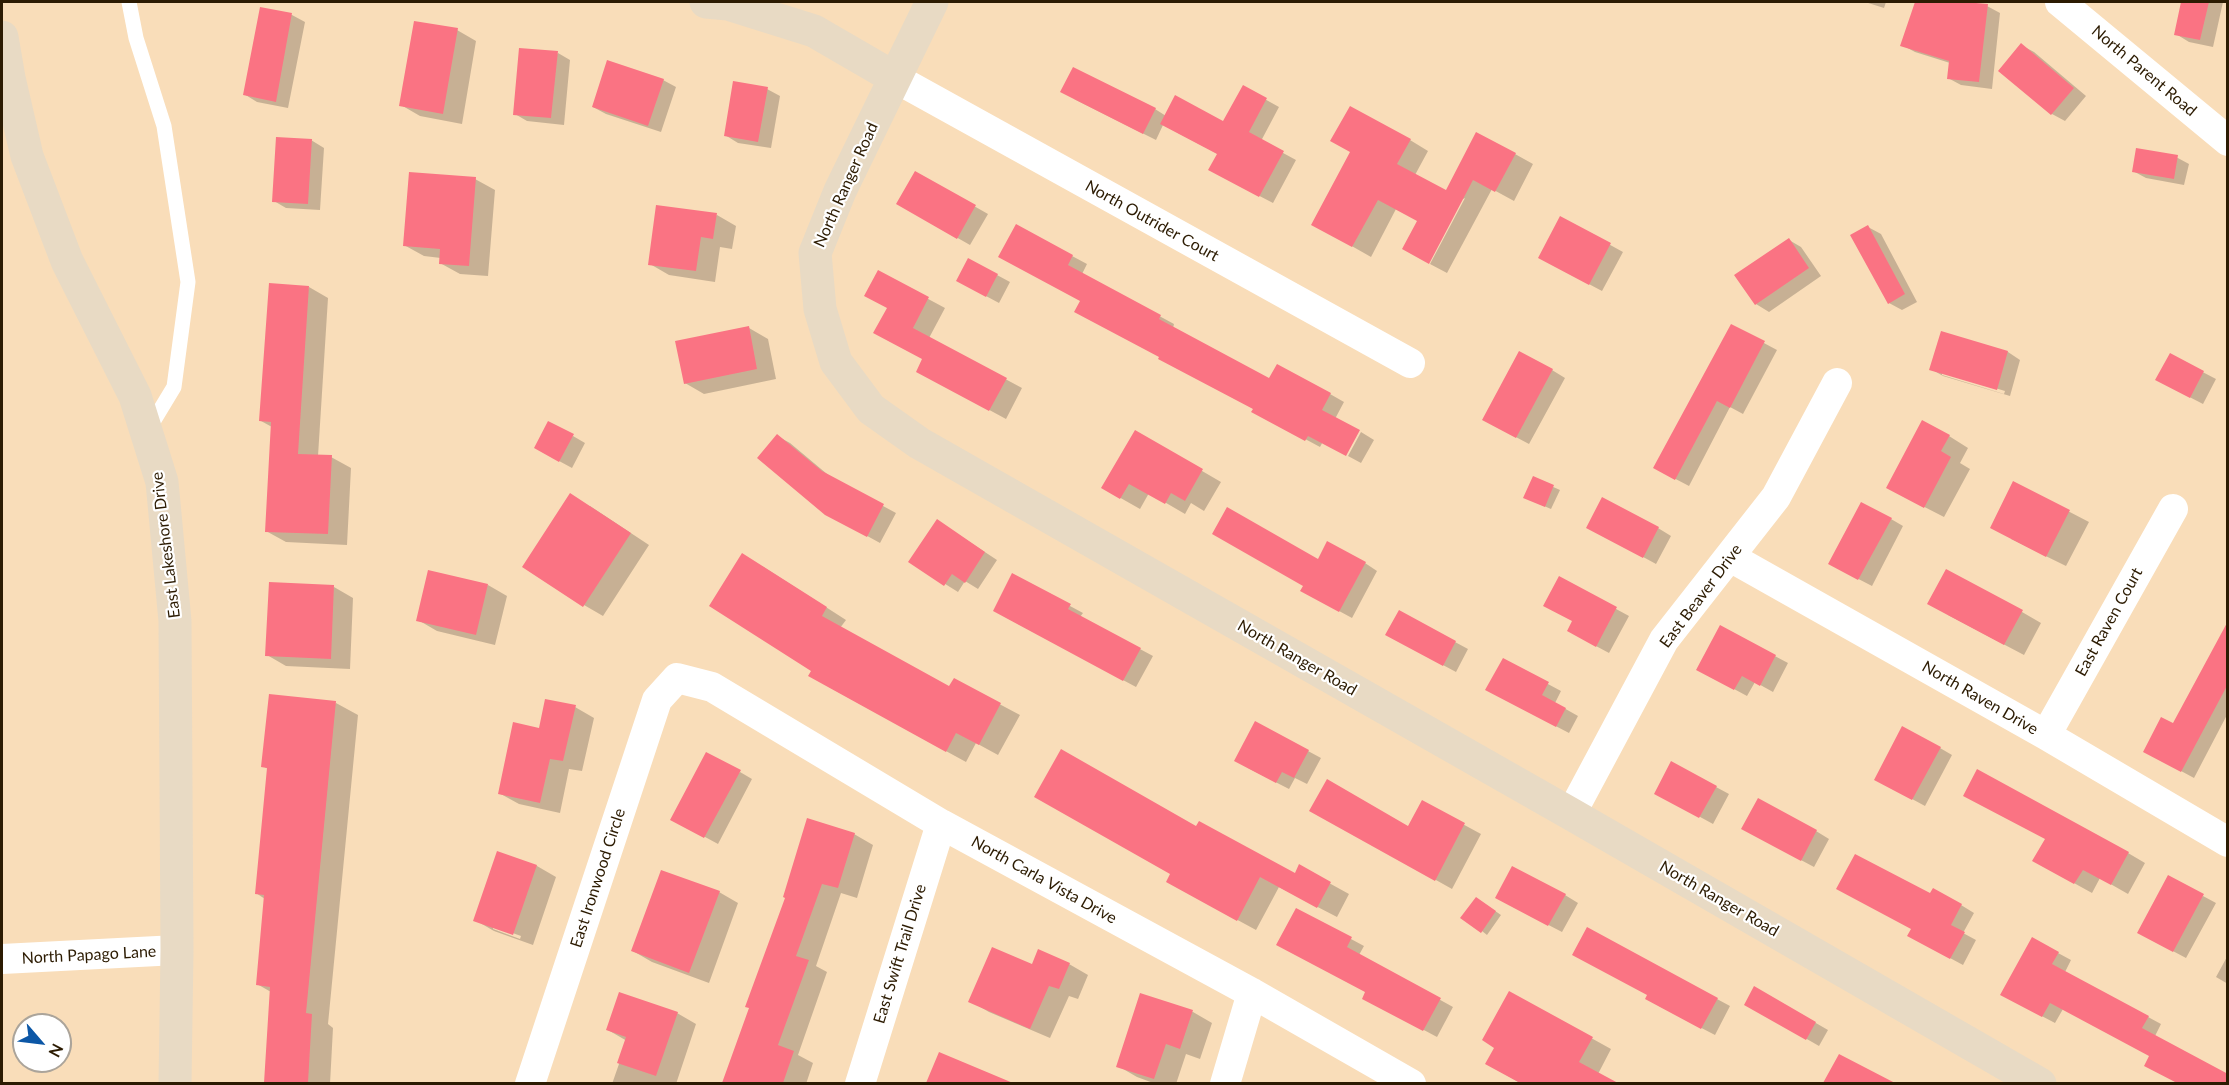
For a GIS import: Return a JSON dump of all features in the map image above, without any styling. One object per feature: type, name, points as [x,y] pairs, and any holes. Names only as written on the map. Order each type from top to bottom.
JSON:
[{"type":"street","points":[[706,2],[728,4],[814,31],[895,78]]},
{"type":"street","name":"North Ranger Road","points":[[932,2],[840,191],[815,253],[820,309],[836,362],[870,408],[919,443],[2040,1083]]},
{"type":"street","name":"North Parent Road","points":[[2060,2],[2228,141]]},
{"type":"street","name":"East Lakeshore Drive","points":[[2,37],[27,156],[67,261],[135,396],[162,482],[175,621],[177,950],[175,1083]]},
{"type":"street","name":"North Outrider Court","points":[[895,78],[1410,363]]},
{"type":"street","name":"East Beaver Drive","points":[[1571,814],[1664,640],[1776,497],[1838,383]]},
{"type":"street","name":"East Raven Court","points":[[2046,735],[2173,509]]},
{"type":"street","name":"North Raven Drive","points":[[1730,557],[2046,735],[2228,842]]},
{"type":"street","name":"North Carla Vista Drive","points":[[677,678],[712,687],[941,824],[1252,993],[1411,1083]]},
{"type":"street","name":"East Ironwood Circle","points":[[530,1083],[657,700],[677,678]]},
{"type":"street","name":"East Swift Trail Drive","points":[[860,1083],[941,824]]},
{"type":"street","name":"North Papago Lane","points":[[2,959],[177,950]]},
{"type":"street","points":[[1225,1083],[1252,993]]},
{"type":"lane","points":[[129,2],[136,38],[164,126],[188,282],[174,387],[146,432]]},
{"type":"building","points":[[1915,2],[1988,4],[1979,82],[1947,79],[1949,61],[1900,46]]},
{"type":"building","points":[[2181,2],[2209,2],[2200,40],[2174,35]]},
{"type":"building","points":[[260,7],[292,13],[276,102],[243,95]]},
{"type":"building","points":[[414,21],[458,28],[443,114],[399,106]]},
{"type":"building","points":[[2021,43],[2074,88],[2051,115],[1998,71]]},
{"type":"building","points":[[519,48],[558,51],[551,118],[513,115]]},
{"type":"building","points":[[607,60],[664,79],[648,126],[592,107]]},
{"type":"building","points":[[1073,67],[1156,108],[1143,134],[1060,92]]},
{"type":"building","points":[[733,81],[768,87],[758,142],[724,136]]},
{"type":"building","points":[[1243,85],[1267,98],[1249,132],[1284,151],[1259,197],[1208,170],[1217,154],[1160,124],[1175,95],[1223,121]]},
{"type":"building","points":[[1350,106],[1411,139],[1397,164],[1446,190],[1476,132],[1516,153],[1495,192],[1473,180],[1429,264],[1402,249],[1417,221],[1378,200],[1352,247],[1311,225],[1350,152],[1330,141]]},
{"type":"building","points":[[276,137],[312,139],[308,204],[272,202]]},
{"type":"building","points":[[2136,148],[2178,155],[2174,179],[2132,172]]},
{"type":"building","points":[[915,171],[976,205],[957,239],[896,204]]},
{"type":"building","points":[[409,172],[476,177],[469,266],[439,264],[440,249],[403,246]]},
{"type":"building","points":[[656,205],[717,213],[713,239],[701,237],[696,271],[648,265]]},
{"type":"building","points":[[1560,216],[1611,243],[1589,285],[1538,258]]},
{"type":"building","points":[[1016,224],[1073,255],[1068,265],[1161,315],[1159,319],[1269,378],[1277,364],[1331,393],[1322,410],[1360,430],[1346,456],[1308,436],[1305,441],[1251,412],[1253,409],[1074,312],[1080,301],[998,257]]},
{"type":"building","points":[[1868,225],[1905,294],[1888,304],[1850,235]]},
{"type":"building","points":[[1789,238],[1809,268],[1755,305],[1734,275]]},
{"type":"building","points":[[968,258],[998,274],[986,297],[956,281]]},
{"type":"building","points":[[878,270],[929,297],[913,328],[1007,378],[989,411],[916,372],[922,359],[873,333],[887,308],[864,296]]},
{"type":"building","points":[[269,283],[309,286],[298,454],[332,455],[328,534],[265,532],[271,422],[259,421]]},
{"type":"building","points":[[1731,324],[1765,341],[1730,408],[1717,401],[1675,480],[1653,468]]},
{"type":"building","points":[[749,326],[757,369],[684,384],[675,341]]},
{"type":"building","points":[[1941,331],[2008,351],[1997,390],[1929,370]]},
{"type":"building","points":[[1519,351],[1553,369],[1516,438],[1482,420]]},
{"type":"building","points":[[2170,353],[2204,371],[2190,398],[2155,380]]},
{"type":"building","points":[[1922,420],[1950,435],[1941,451],[1951,457],[1924,508],[1886,488]]},
{"type":"building","points":[[548,421],[574,434],[559,462],[534,448]]},
{"type":"building","points":[[1135,430],[1203,469],[1185,501],[1171,493],[1165,504],[1129,484],[1120,499],[1101,488]]},
{"type":"building","points":[[777,434],[822,471],[884,504],[867,537],[825,515],[757,458]]},
{"type":"building","points":[[1533,476],[1554,485],[1545,507],[1523,498]]},
{"type":"building","points":[[2013,481],[2070,510],[2046,557],[1990,528]]},
{"type":"building","points":[[570,493],[631,533],[583,607],[522,567]]},
{"type":"building","points":[[1602,497],[1659,527],[1643,558],[1586,528]]},
{"type":"building","points":[[1861,502],[1892,518],[1858,580],[1828,564]]},
{"type":"building","points":[[1227,507],[1318,559],[1327,541],[1366,562],[1339,612],[1300,591],[1303,586],[1212,534]]},
{"type":"building","points":[[937,519],[985,552],[965,583],[952,574],[944,586],[908,562]]},
{"type":"building","points":[[742,553],[827,607],[822,616],[949,686],[954,678],[1001,703],[979,745],[956,733],[946,752],[808,676],[811,671],[709,606]]},
{"type":"building","points":[[1946,569],[2023,610],[2004,645],[1927,604]]},
{"type":"building","points":[[428,570],[488,584],[476,635],[416,621]]},
{"type":"building","points":[[1012,573],[1071,604],[1068,609],[1141,648],[1123,681],[993,611]]},
{"type":"building","points":[[1559,576],[1617,607],[1596,647],[1567,631],[1572,621],[1543,606]]},
{"type":"building","points":[[269,582],[334,585],[331,659],[265,656]]},
{"type":"building","points":[[1399,610],[1456,641],[1443,666],[1385,635]]},
{"type":"building","points":[[2228,621],[2228,684],[2181,772],[2143,752],[2161,717],[2173,723]]},
{"type":"building","points":[[1720,625],[1776,655],[1760,686],[1742,676],[1734,690],[1696,670]]},
{"type":"building","points":[[1503,658],[1549,682],[1542,695],[1566,708],[1556,727],[1485,690]]},
{"type":"building","points":[[269,694],[336,701],[306,1013],[312,1014],[308,1083],[264,1083],[270,987],[256,985],[264,895],[255,894],[267,768],[261,767]]},
{"type":"building","points":[[545,699],[576,705],[563,761],[550,759],[540,803],[498,794],[513,722],[539,728]]},
{"type":"building","points":[[1255,721],[1309,750],[1294,778],[1282,772],[1276,783],[1234,761]]},
{"type":"building","points":[[1902,726],[1941,747],[1912,800],[1874,780]]},
{"type":"building","points":[[1061,749],[1196,826],[1199,821],[1295,873],[1299,864],[1331,882],[1317,908],[1260,877],[1237,921],[1166,882],[1170,874],[1034,797]]},
{"type":"building","points":[[706,752],[741,770],[704,838],[670,820]]},
{"type":"building","points":[[1671,761],[1717,786],[1699,818],[1654,794]]},
{"type":"building","points":[[1977,769],[2129,852],[2111,885],[2083,870],[2074,884],[2032,861],[2045,839],[1963,796]]},
{"type":"building","points":[[1327,779],[1408,826],[1422,800],[1465,823],[1435,881],[1309,811]]},
{"type":"building","points":[[1758,798],[1817,830],[1801,861],[1741,829]]},
{"type":"building","points":[[807,818],[855,833],[838,888],[822,884],[796,956],[809,960],[778,1045],[794,1051],[783,1083],[722,1083],[749,1008],[745,1007],[785,898],[783,897]]},
{"type":"building","points":[[497,851],[537,865],[513,935],[473,921]]},
{"type":"building","points":[[1855,854],[1930,893],[1933,888],[1962,904],[1951,925],[1965,932],[1950,959],[1907,936],[1911,929],[1836,889]]},
{"type":"building","points":[[1512,866],[1566,894],[1548,926],[1495,898]]},
{"type":"building","points":[[661,870],[720,891],[689,973],[631,951]]},
{"type":"building","points":[[2168,875],[2204,894],[2173,952],[2137,933]]},
{"type":"building","points":[[1476,897],[1496,911],[1481,933],[1460,918]]},
{"type":"building","points":[[1296,908],[1352,937],[1347,947],[1441,998],[1423,1031],[1362,999],[1365,992],[1276,945]]},
{"type":"building","points":[[1587,927],[1718,998],[1701,1029],[1645,999],[1647,995],[1572,955]]},
{"type":"building","points":[[2032,937],[2059,952],[2052,964],[2149,1016],[2142,1028],[2228,1074],[2228,1083],[2177,1083],[2144,1066],[2149,1056],[2050,1003],[2042,1017],[2000,995]]},
{"type":"building","points":[[992,947],[1032,964],[1038,949],[1070,963],[1059,989],[1049,986],[1030,1029],[968,1002]]},
{"type":"building","points":[[1754,986],[1816,1022],[1806,1040],[1744,1005]]},
{"type":"building","points":[[1509,991],[1593,1037],[1579,1062],[1618,1083],[1520,1083],[1485,1064],[1494,1048],[1482,1040]]},
{"type":"building","points":[[619,992],[678,1012],[656,1076],[617,1063],[626,1037],[606,1030]]},
{"type":"building","points":[[1140,993],[1193,1010],[1180,1049],[1166,1044],[1154,1079],[1116,1067]]},
{"type":"building","points":[[939,1052],[1013,1083],[926,1083]]},
{"type":"building","points":[[1839,1054],[1895,1083],[1823,1083]]}]
